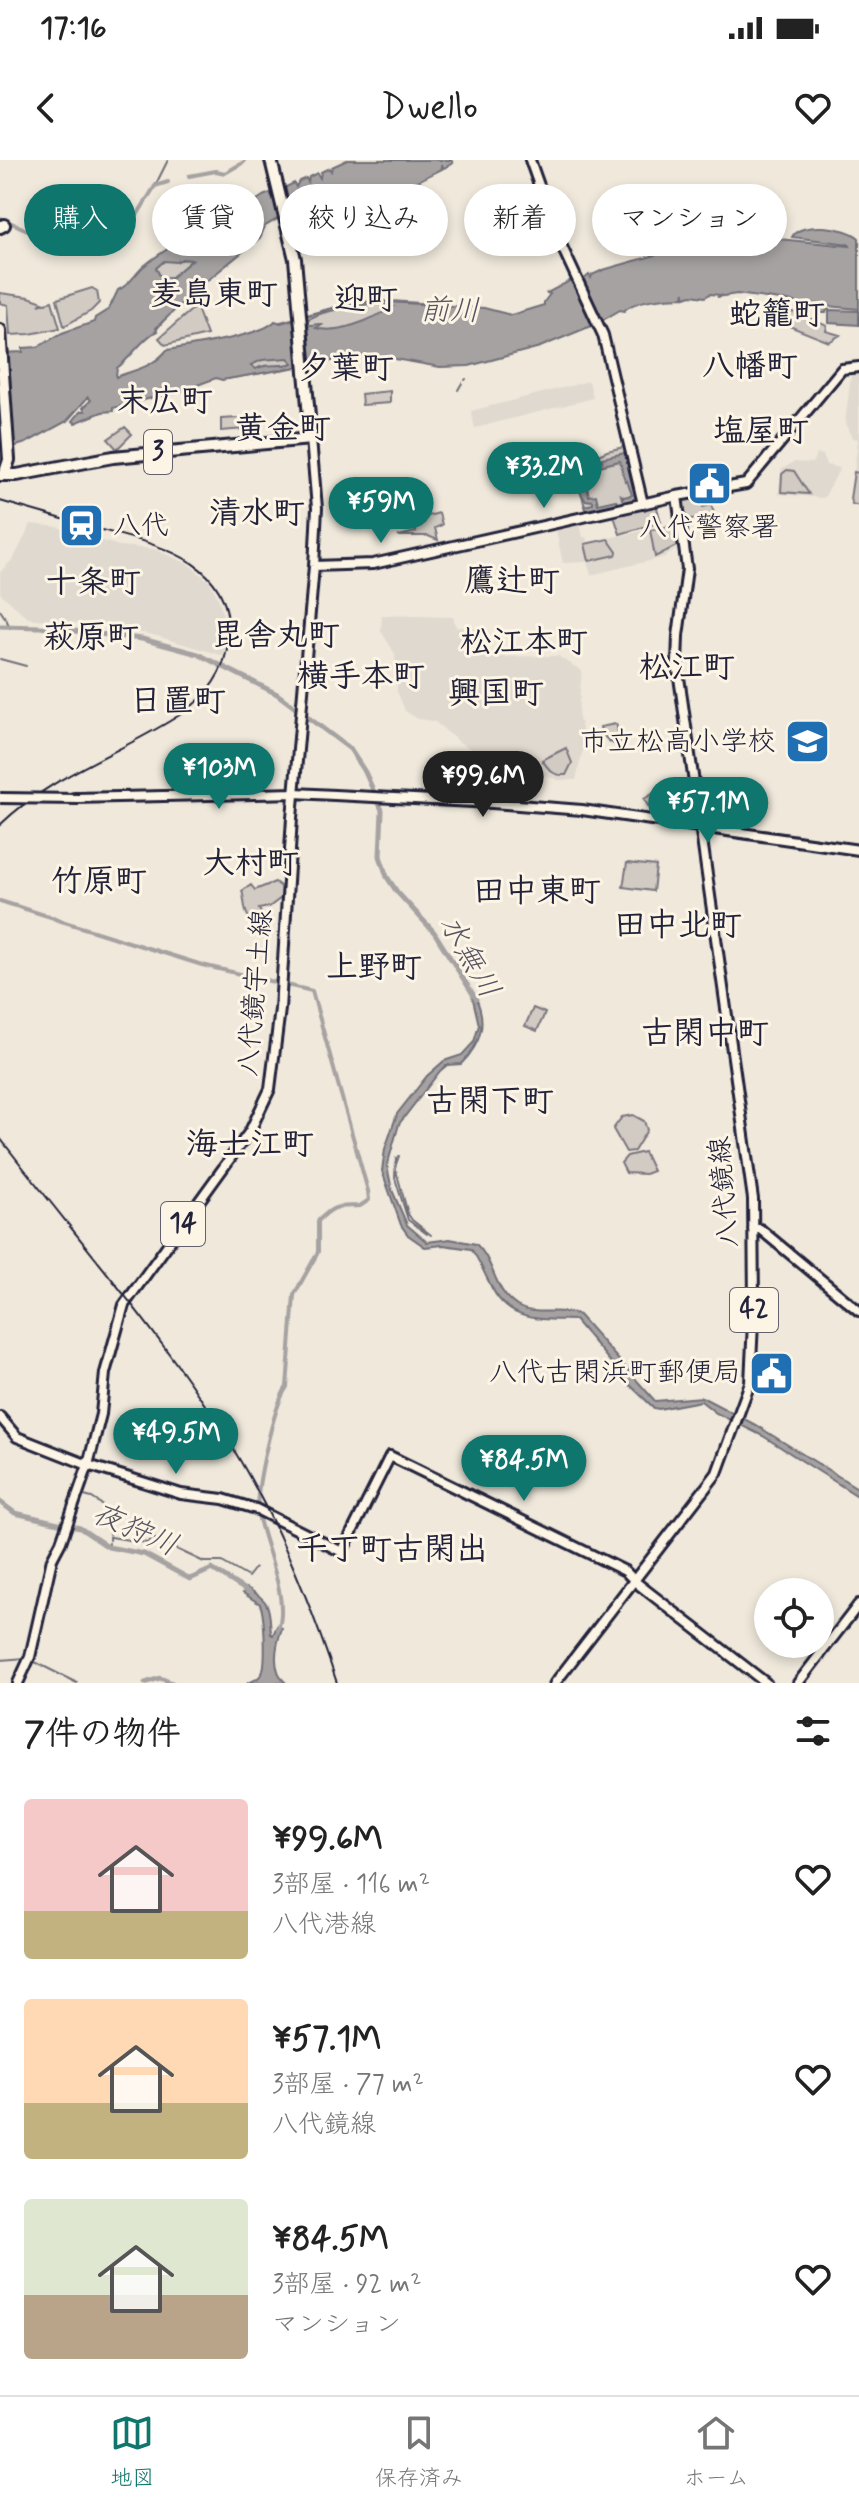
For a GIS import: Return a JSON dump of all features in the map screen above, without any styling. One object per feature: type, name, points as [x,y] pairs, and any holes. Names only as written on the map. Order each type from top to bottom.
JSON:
[{"type":"highway","points":[[271,160],[292,243],[311,438]]},
{"type":"highway","points":[[0,330],[9,457],[12,468],[23,471]]},
{"type":"highway","name":"3","points":[[2,473],[114,456],[311,438]]},
{"type":"highway","name":"3","points":[[2,473],[113,457],[311,438]]},
{"type":"highway","points":[[2,473],[9,457]]},
{"type":"main road","points":[[530,160],[557,236],[600,327],[644,503]]},
{"type":"main road","points":[[314,566],[362,565],[677,495],[750,482],[842,369],[859,367]]},
{"type":"main road","name":"八代鏡宇土線","points":[[86,1464],[101,1414],[105,1373],[124,1305],[250,1131],[265,1104],[275,1061],[314,566],[317,508],[311,438]]},
{"type":"main road","name":"八代鏡線","points":[[555,1683],[717,1473],[751,1376],[752,1190],[677,653],[687,569],[677,495]]},
{"type":"main road","points":[[0,797],[79,799],[294,794]]},
{"type":"main road","points":[[0,797],[294,794],[373,797],[582,813],[859,851]]},
{"type":"main road","points":[[753,1229],[766,1233],[859,1311]]},
{"type":"main road","points":[[0,1417],[17,1437],[86,1464],[181,1494],[223,1499],[259,1510],[342,1552],[390,1456],[625,1571],[766,1683]]},
{"type":"main road","name":"14","points":[[18,1683],[30,1657],[52,1559],[72,1512],[86,1464]]},
{"type":"main road","points":[[798,1683],[859,1604]]},
{"type":"shaded area","points":[[193,259],[172,277],[161,278],[156,268],[164,261]]},
{"type":"shaded area","points":[[92,288],[97,291],[99,303],[64,326],[57,299]]},
{"type":"shaded area","points":[[0,293],[43,302],[39,305],[52,301],[60,328],[10,335],[8,305],[0,303]]},
{"type":"shaded area","points":[[391,301],[435,304],[396,324],[298,333],[280,322],[343,305]]},
{"type":"shaded area","points":[[196,306],[207,335],[165,345],[159,338]]},
{"type":"shaded area","points":[[767,309],[798,313],[827,326],[826,331],[840,335],[829,342],[779,322],[765,312]]},
{"type":"shaded area","points":[[266,357],[349,358],[227,379],[213,371]]},
{"type":"shaded area","points":[[852,368],[859,369],[859,473],[854,472],[858,439],[852,438],[845,423]]},
{"type":"shaded area","points":[[589,381],[593,398],[475,428],[471,411]]},
{"type":"shaded area","points":[[390,391],[390,403],[362,405],[361,394]]},
{"type":"shaded area","points":[[257,417],[258,428],[221,431],[221,419]]},
{"type":"shaded area","points":[[125,427],[132,434],[117,449],[108,439]]},
{"type":"shaded area","points":[[628,446],[639,500],[586,512],[575,465]]},
{"type":"shaded area","points":[[817,454],[823,455],[826,465],[840,468],[824,498],[778,494],[782,469],[794,462],[812,463]]},
{"type":"shaded area","points":[[787,470],[794,471],[809,494],[781,492],[782,474]]},
{"type":"shaded area","points":[[854,472],[859,473],[859,506],[852,504],[850,499]]},
{"type":"shaded area","points":[[700,493],[703,507],[711,505],[716,518],[688,519],[687,523],[682,520],[680,497]]},
{"type":"shaded area","points":[[656,504],[661,522],[620,534],[613,513]]},
{"type":"shaded area","points":[[439,513],[442,525],[435,528],[438,540],[428,536],[398,536],[416,532],[413,520]]},
{"type":"shaded area","points":[[579,520],[583,537],[588,542],[677,524],[681,546],[665,557],[591,575],[587,562],[563,563],[555,526]]},
{"type":"shaded area","points":[[31,524],[57,527],[119,546],[154,549],[188,564],[210,582],[219,600],[226,627],[224,656],[153,635],[28,618],[0,593],[0,572],[14,558]]},
{"type":"shaded area","points":[[677,525],[680,544],[655,557],[650,530]]},
{"type":"shaded area","points":[[608,539],[616,555],[589,561],[585,544]]},
{"type":"shaded area","points":[[382,615],[453,617],[456,627],[479,629],[487,657],[558,656],[582,671],[578,714],[585,741],[576,780],[558,780],[526,768],[501,766],[459,742],[434,721],[418,719],[405,711],[397,691],[395,654],[381,631]]},
{"type":"shaded area","points":[[616,724],[621,748],[605,737],[600,727]]},
{"type":"shaded area","points":[[566,748],[572,763],[566,775],[555,773],[542,760]]},
{"type":"shaded area","points":[[662,788],[664,808],[648,806],[644,799]]},
{"type":"shaded area","points":[[627,863],[656,866],[653,891],[623,887]]},
{"type":"shaded area","points":[[275,882],[285,890],[285,895],[269,907],[259,909],[261,913],[256,924],[246,913],[242,891],[251,885],[255,890]]},
{"type":"shaded area","points":[[533,1008],[545,1013],[537,1031],[525,1026]]},
{"type":"shaded area","points":[[633,1115],[644,1121],[647,1130],[634,1151],[626,1152],[613,1129],[622,1117]]},
{"type":"shaded area","points":[[644,1152],[653,1171],[645,1174],[626,1173],[621,1163],[627,1156]]},
{"type":"water","points":[[347,160],[451,160],[453,163],[444,168],[441,164],[442,169],[412,184],[298,184],[306,178],[308,182],[309,177],[317,173],[320,178],[321,172],[329,168],[331,171],[332,167]]},
{"type":"water","points":[[280,189],[280,217],[264,227],[264,196],[270,193],[272,197],[272,192]]},
{"type":"water","name":"前川","points":[[813,227],[834,228],[859,238],[859,309],[828,306],[826,313],[820,313],[818,304],[801,308],[795,302],[737,294],[685,297],[685,292],[684,297],[635,304],[540,347],[469,366],[440,367],[359,356],[222,380],[216,378],[173,394],[170,387],[171,393],[113,408],[113,411],[75,423],[73,421],[81,411],[85,411],[83,408],[91,400],[88,397],[67,421],[26,443],[0,451],[0,353],[23,352],[23,348],[38,347],[62,333],[94,322],[109,309],[118,290],[157,256],[238,256],[156,328],[157,331],[117,368],[116,377],[150,364],[167,350],[241,336],[275,321],[281,323],[343,305],[372,301],[484,308],[511,315],[544,305],[550,294],[547,293],[575,278],[583,280],[589,275],[591,278],[603,270],[652,256],[787,256],[787,240],[850,246],[792,237]],"holes":[[[192,260],[172,277],[161,278],[156,268],[164,261]],[[373,303],[393,307],[345,327],[325,330],[316,328],[322,325],[319,324],[295,327],[314,316]],[[288,358],[293,363],[256,369],[251,365],[262,360]]]},
{"type":"water","points":[[829,310],[859,311],[859,325],[829,323]]},
{"type":"water","points":[[625,453],[639,500],[586,512],[584,506],[593,504],[593,501],[585,500],[580,492],[575,464],[596,457],[602,461],[602,458]],"holes":[[[593,461],[595,467],[620,461],[632,495],[621,495],[623,502],[617,503],[616,500],[598,504],[596,495],[589,496],[587,487],[584,487],[579,465]]]},
{"type":"water","points":[[474,994],[482,1022],[474,1048],[461,1064],[447,1065],[440,1071],[399,1124],[387,1166],[392,1190],[407,1225],[427,1242],[450,1239],[476,1244],[503,1292],[517,1306],[532,1311],[579,1315],[655,1401],[702,1397],[754,1424],[859,1489],[859,1497],[763,1436],[716,1413],[701,1401],[654,1408],[630,1385],[575,1320],[536,1318],[514,1312],[496,1295],[471,1249],[443,1245],[425,1247],[408,1235],[401,1225],[382,1171],[385,1149],[397,1114],[427,1076],[444,1061],[462,1055],[474,1042],[479,1025]]},
{"type":"water","points":[[247,1588],[268,1606],[271,1634],[277,1626],[282,1628],[277,1664],[286,1683],[247,1683],[262,1673],[265,1647],[260,1604],[243,1593]]},
{"type":"waterway","points":[[156,184],[168,160]]},
{"type":"waterway","points":[[189,176],[216,171],[225,173],[244,162]]},
{"type":"waterway","points":[[136,217],[155,186],[168,182]]},
{"type":"waterway","points":[[0,218],[24,228]]},
{"type":"waterway","points":[[157,329],[164,320]]},
{"type":"waterway","points":[[458,390],[462,383]]},
{"type":"waterway","points":[[0,610],[6,619]]},
{"type":"waterway","name":"水無川","points":[[7,621],[10,628]]},
{"type":"waterway","name":"水無川","points":[[0,626],[40,627],[142,639],[198,654],[277,694],[350,749],[365,772],[382,810],[380,856],[387,877],[434,932],[476,999]]},
{"type":"waterway","points":[[0,659],[26,666]]},
{"type":"waterway","points":[[0,901],[54,918]]},
{"type":"waterway","points":[[55,919],[202,965],[312,991],[369,1200],[360,1206],[333,1209],[318,1221],[318,1252],[294,1295],[287,1387],[271,1429],[258,1503],[261,1527],[279,1587],[281,1616],[278,1629]]},
{"type":"waterway","points":[[399,1156],[395,1167],[408,1214],[431,1235]]},
{"type":"waterway","points":[[396,1158],[395,1178],[408,1220],[427,1234]]},
{"type":"waterway","points":[[84,1461],[91,1433]]},
{"type":"waterway","points":[[80,1495],[101,1504],[110,1540]]},
{"type":"waterway","name":"夜狩川","points":[[0,1502],[15,1513],[80,1528],[108,1547],[144,1554],[190,1579],[212,1569],[250,1593]]},
{"type":"waterway","points":[[111,1537],[147,1543],[153,1538],[204,1562],[222,1562],[248,1577],[255,1568]]},
{"type":"waterway","name":"夜狩川","points":[[108,1547],[109,1543]]},
{"type":"waterway","points":[[548,1683],[624,1584]]},
{"type":"waterway","points":[[0,1660],[26,1658]]},
{"type":"waterway","points":[[33,1661],[77,1683]]},
{"type":"waterway","points":[[145,1683],[160,1678],[172,1683]]},
{"type":"railway","points":[[0,501],[141,541],[186,560],[205,573],[219,591],[227,613],[228,640],[214,682],[190,707],[42,792],[0,825]]},
{"type":"railway","points":[[0,1138],[131,1303],[223,1432],[287,1552],[337,1683]]},
{"type":"place","name":"八代警察署","points":[[709,484]]},
{"type":"place","name":"八代","points":[[82,526]]},
{"type":"place","name":"市立松高小学校","points":[[807,742]]},
{"type":"place","name":"八代古閑浜町郵便局","points":[[772,1373]]},
{"type":"district","name":"麦島東町","points":[[214,295]]},
{"type":"district","name":"迎町","points":[[366,300]]},
{"type":"district","name":"蛇籠町","points":[[777,315]]},
{"type":"district","name":"八幡町","points":[[750,367]]},
{"type":"district","name":"夕葉町","points":[[346,369]]},
{"type":"district","name":"末広町","points":[[165,402]]},
{"type":"district","name":"黄金町","points":[[283,429]]},
{"type":"district","name":"塩屋町","points":[[761,432]]},
{"type":"district","name":"清水町","points":[[257,514]]},
{"type":"district","name":"鷹辻町","points":[[512,582]]},
{"type":"district","name":"十条町","points":[[93,583]]},
{"type":"district","name":"毘舎丸町","points":[[276,636]]},
{"type":"district","name":"萩原町","points":[[91,638]]},
{"type":"district","name":"松江本町","points":[[524,643]]},
{"type":"district","name":"松江町","points":[[687,668]]},
{"type":"district","name":"横手本町","points":[[361,677]]},
{"type":"district","name":"興国町","points":[[496,694]]},
{"type":"district","name":"日置町","points":[[178,702]]},
{"type":"district","name":"大村町","points":[[251,864]]},
{"type":"district","name":"竹原町","points":[[99,882]]},
{"type":"district","name":"田中東町","points":[[537,892]]},
{"type":"district","name":"田中北町","points":[[678,926]]},
{"type":"district","name":"上野町","points":[[374,968]]},
{"type":"district","name":"古閑中町","points":[[705,1034]]},
{"type":"district","name":"古閑下町","points":[[490,1102]]},
{"type":"district","name":"海士江町","points":[[250,1145]]},
{"type":"district","name":"千丁町古閑出","points":[[392,1550]]}]
